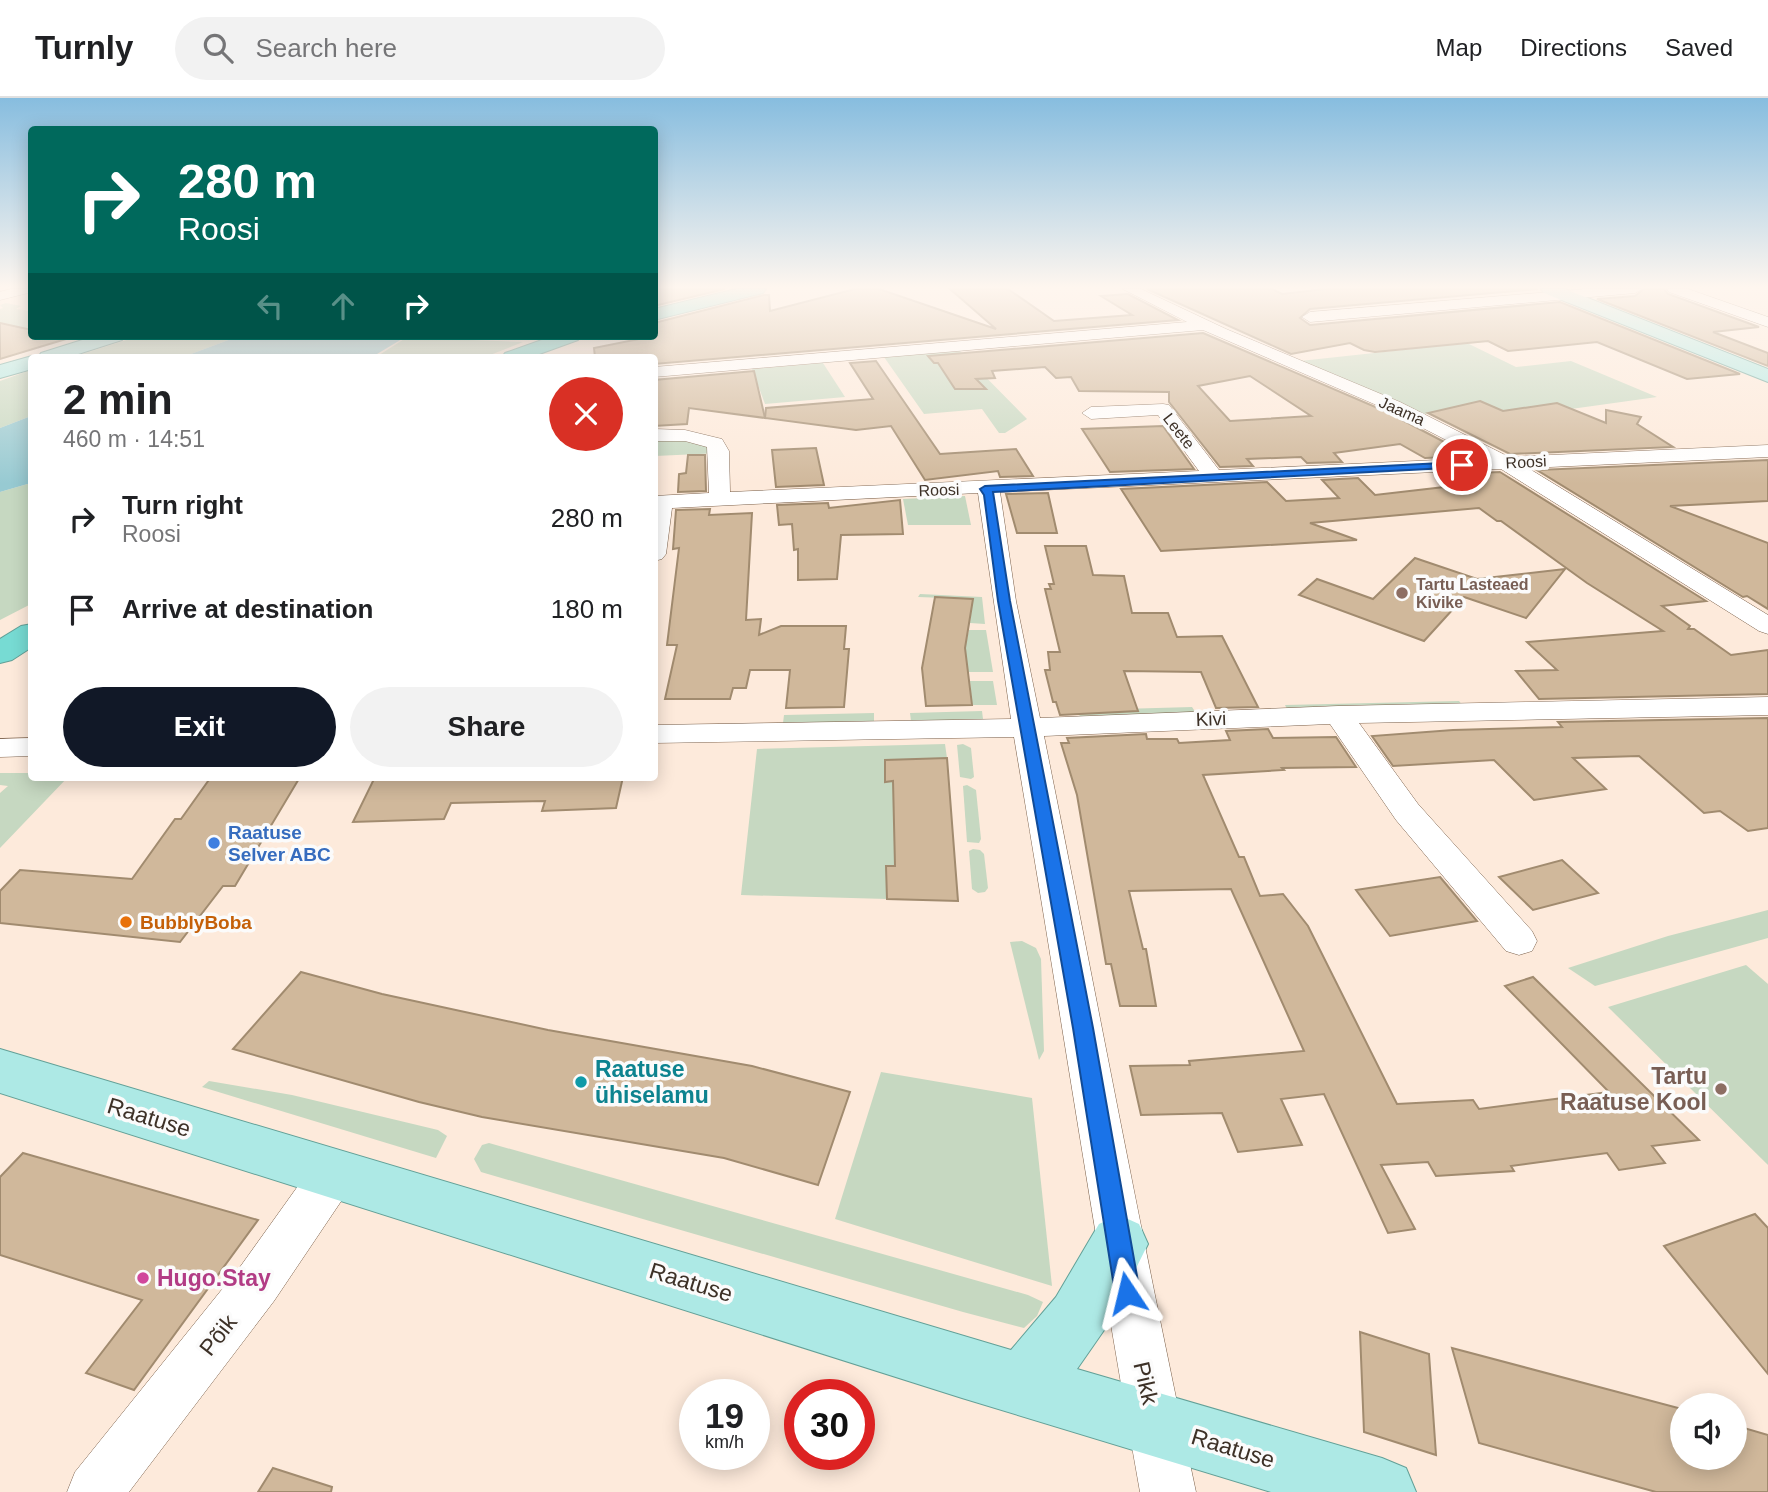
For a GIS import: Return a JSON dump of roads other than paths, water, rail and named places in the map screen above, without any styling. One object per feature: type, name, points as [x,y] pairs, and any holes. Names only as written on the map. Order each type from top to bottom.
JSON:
[{"type":"highway","points":[[0,632],[28,616]]},
{"type":"highway","points":[[0,653],[28,636]]},
{"type":"main road","points":[[1713,354],[1768,376]]},
{"type":"main road","points":[[0,372],[28,363]]},
{"type":"main road","name":"Raatuse","points":[[0,1072],[1382,1492]]},
{"type":"main road","points":[[1022,1384],[1053,1354],[1072,1329],[1095,1293],[1119,1244]]},
{"type":"street","points":[[658,372],[864,354]]},
{"type":"street","name":"Jaama","points":[[1272,354],[1394,406],[1506,463],[1768,626]]},
{"type":"street","name":"Leete","points":[[1091,414],[1163,409],[1213,476]]},
{"type":"street","points":[[658,435],[685,435],[715,443],[719,451],[720,498]]},
{"type":"street","name":"Roosi","points":[[658,502],[1768,451]]},
{"type":"street","name":"Pikk","points":[[985,489],[989,494],[1004,601],[1029,727],[1136,1342],[1156,1424],[1168,1492]]},
{"type":"street","name":"Kivi","points":[[658,734],[1029,727],[1338,715],[1768,706]]},
{"type":"street","points":[[1338,715],[1407,812],[1519,941]]},
{"type":"street","points":[[0,748],[28,747]]},
{"type":"street","name":"Põik","points":[[95,1492],[257,1284],[334,1173]]},
{"type":"water","points":[[28,417],[28,484],[0,492],[0,428]]},
{"type":"place","name":"Tartu Lasteaed Kivike","points":[[1402,593]]},
{"type":"place","name":"Raatuse Selver ABC","points":[[214,843]]},
{"type":"place","name":"BubblyBoba","points":[[126,922]]},
{"type":"place","name":"Raatuse ühiselamu","points":[[581,1082]]},
{"type":"place","name":"Tartu Raatuse Kool","points":[[1721,1089]]},
{"type":"place","name":"Hugo.Stay","points":[[143,1278]]}]
